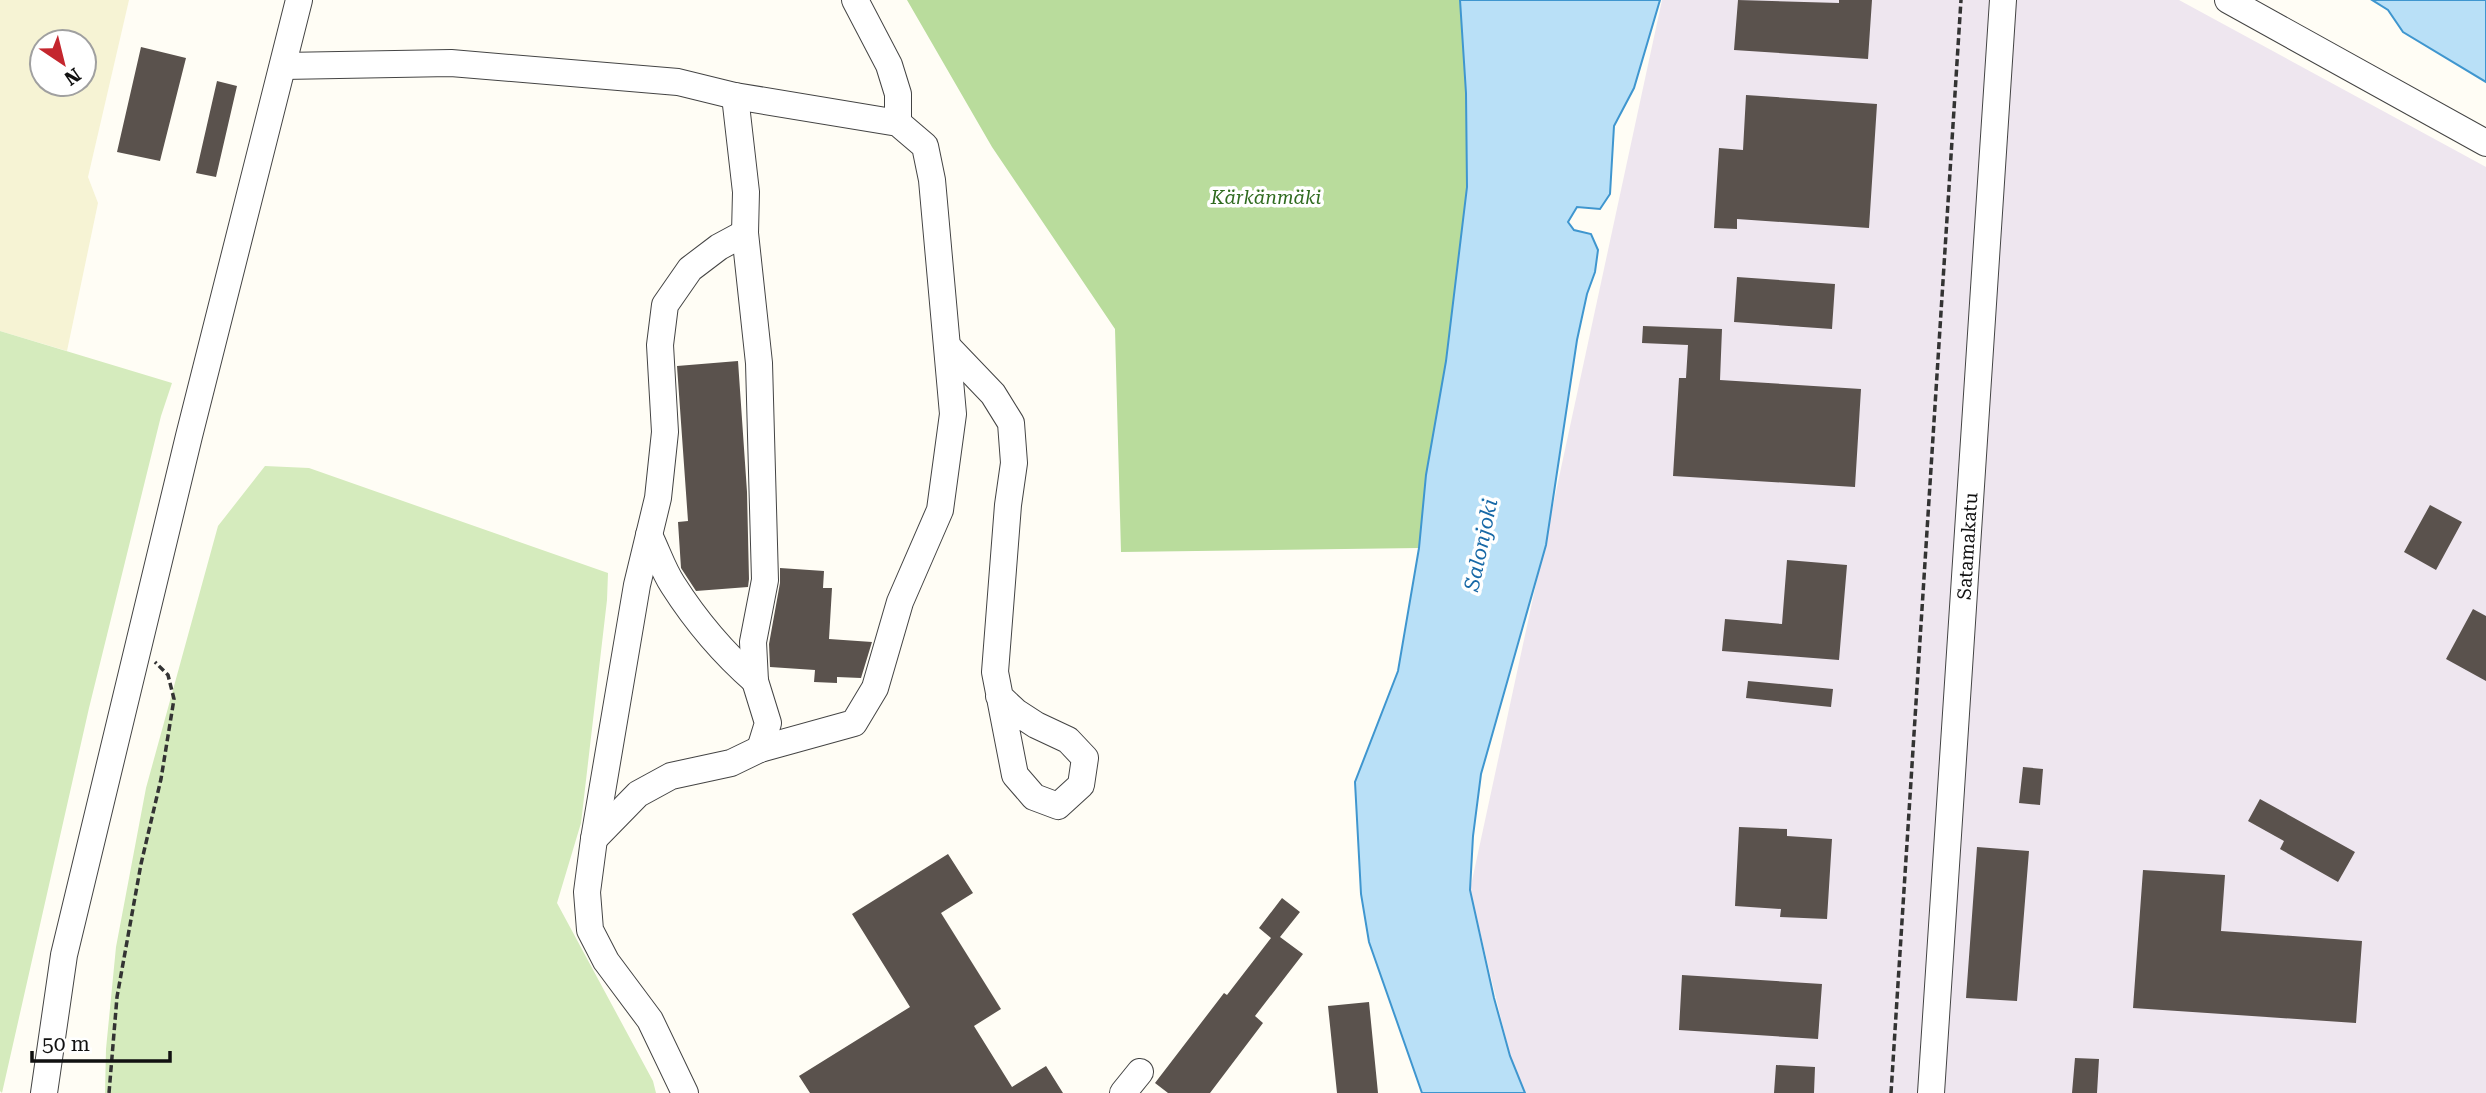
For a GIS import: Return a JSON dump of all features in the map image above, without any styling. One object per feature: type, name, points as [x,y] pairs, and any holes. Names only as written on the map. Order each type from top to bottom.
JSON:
[{"type":"street","points":[[44,1093],[64,955],[137,648],[299,0]]},
{"type":"street","points":[[855,0],[889,65],[898,93],[898,123]]},
{"type":"street","name":"Satamakatu","points":[[1931,1093],[2003,0]]},
{"type":"street","points":[[2228,0],[2486,143]]},
{"type":"street","points":[[283,66],[451,64],[678,82],[735,96],[898,123],[925,146],[932,180],[953,414],[940,510],[900,602],[875,688],[854,723],[760,749],[731,763],[671,776],[638,794],[594,839]]},
{"type":"street","points":[[735,96],[746,191],[745,233],[759,363],[765,580],[753,642],[755,681],[768,723],[760,749]]},
{"type":"street","points":[[685,1093],[650,1020],[606,961],[590,930],[587,892],[637,585],[658,498],[665,432],[660,345],[665,305],[690,269],[719,247],[745,233]]},
{"type":"street","points":[[948,347],[993,394],[1011,423],[1014,463],[1006,518],[995,672],[999,696]]},
{"type":"street","points":[[649,535],[672,583],[704,628],[734,663],[755,681]]},
{"type":"street","points":[[1123,1093],[1140,1072]]},
{"type":"path","points":[[1891,1093],[1961,0]]},
{"type":"path","points":[[109,1093],[117,998],[141,864],[162,779],[173,699],[167,675],[137,648]]},
{"type":"shaded area","points":[[0,0],[129,0],[88,177],[98,203],[67,351],[0,331]]},
{"type":"shaded area","points":[[1662,0],[2179,0],[2486,167],[2486,1093],[1525,1093],[1510,1056],[1470,890]]},
{"type":"green space","name":"Kärkänmäki","points":[[907,0],[1460,0],[1466,93],[1467,187],[1446,361],[1426,475],[1419,548],[1121,552],[1115,329],[992,147]]},
{"type":"green space","points":[[0,331],[172,383],[161,416],[89,708],[2,1093],[0,1091]]},
{"type":"green space","points":[[265,466],[309,468],[608,573],[581,823],[557,903],[653,1081],[656,1093],[105,1093],[106,1049],[116,947],[146,788],[218,526]]},
{"type":"water","name":"Salonjoki","points":[[1460,0],[1660,0],[1634,88],[1614,126],[1610,194],[1600,209],[1577,207],[1568,222],[1574,230],[1591,234],[1598,250],[1595,272],[1587,294],[1577,340],[1546,545],[1481,774],[1473,836],[1470,890],[1494,998],[1510,1056],[1525,1093],[1422,1093],[1369,942],[1361,894],[1355,782],[1398,671],[1419,548],[1426,475],[1446,361],[1467,187],[1466,93]]},
{"type":"water","points":[[2372,0],[2486,0],[2486,82],[2403,32],[2388,10]]},
{"type":"building","points":[[1738,0],[1839,3],[1839,0],[1872,0],[1868,59],[1734,50]]},
{"type":"building","points":[[141,47],[186,58],[160,161],[117,152]]},
{"type":"building","points":[[217,81],[237,86],[216,177],[196,173]]},
{"type":"building","points":[[1746,95],[1877,104],[1869,228],[1737,219],[1737,229],[1714,228],[1719,148],[1743,150]]},
{"type":"building","points":[[1737,277],[1835,284],[1832,329],[1734,322]]},
{"type":"building","points":[[1643,326],[1722,329],[1720,380],[1861,389],[1855,487],[1673,476],[1679,378],[1686,378],[1688,345],[1642,343]]},
{"type":"building","points":[[738,361],[747,492],[748,587],[696,591],[681,568],[678,522],[688,521],[677,366]]},
{"type":"building","points":[[2430,505],[2462,522],[2436,570],[2404,552]]},
{"type":"building","points":[[1787,560],[1847,565],[1839,660],[1722,651],[1725,619],[1782,624]]},
{"type":"building","points":[[780,568],[824,571],[823,588],[832,588],[829,639],[872,642],[861,678],[837,677],[837,683],[814,682],[815,670],[770,667],[769,644],[780,583]]},
{"type":"building","points":[[2473,609],[2486,616],[2486,681],[2446,659]]},
{"type":"building","points":[[1748,681],[1833,689],[1831,707],[1746,698]]},
{"type":"building","points":[[2023,767],[2043,769],[2040,805],[2019,803]]},
{"type":"building","points":[[2260,799],[2355,852],[2338,882],[2280,849],[2284,841],[2248,821]]},
{"type":"building","points":[[1739,827],[1787,829],[1787,836],[1832,839],[1827,919],[1780,917],[1781,909],[1735,906]]},
{"type":"building","points":[[1977,847],[2029,851],[2017,1001],[1966,998]]},
{"type":"building","points":[[948,854],[973,893],[941,913],[1001,1009],[974,1026],[1012,1087],[1046,1066],[1063,1093],[810,1093],[799,1076],[910,1007],[852,914]]},
{"type":"building","points":[[2143,870],[2225,875],[2221,931],[2362,941],[2356,1023],[2133,1008]]},
{"type":"building","points":[[1282,898],[1300,912],[1280,937],[1303,954],[1255,1016],[1263,1023],[1210,1093],[1168,1093],[1155,1083],[1224,993],[1227,995],[1271,938],[1259,928]]},
{"type":"building","points":[[1682,975],[1822,984],[1818,1039],[1679,1030]]},
{"type":"building","points":[[1369,1002],[1378,1093],[1337,1093],[1328,1006]]},
{"type":"building","points":[[2075,1058],[2099,1059],[2097,1093],[2072,1093]]},
{"type":"building","points":[[1776,1065],[1815,1067],[1814,1093],[1774,1093]]}]
